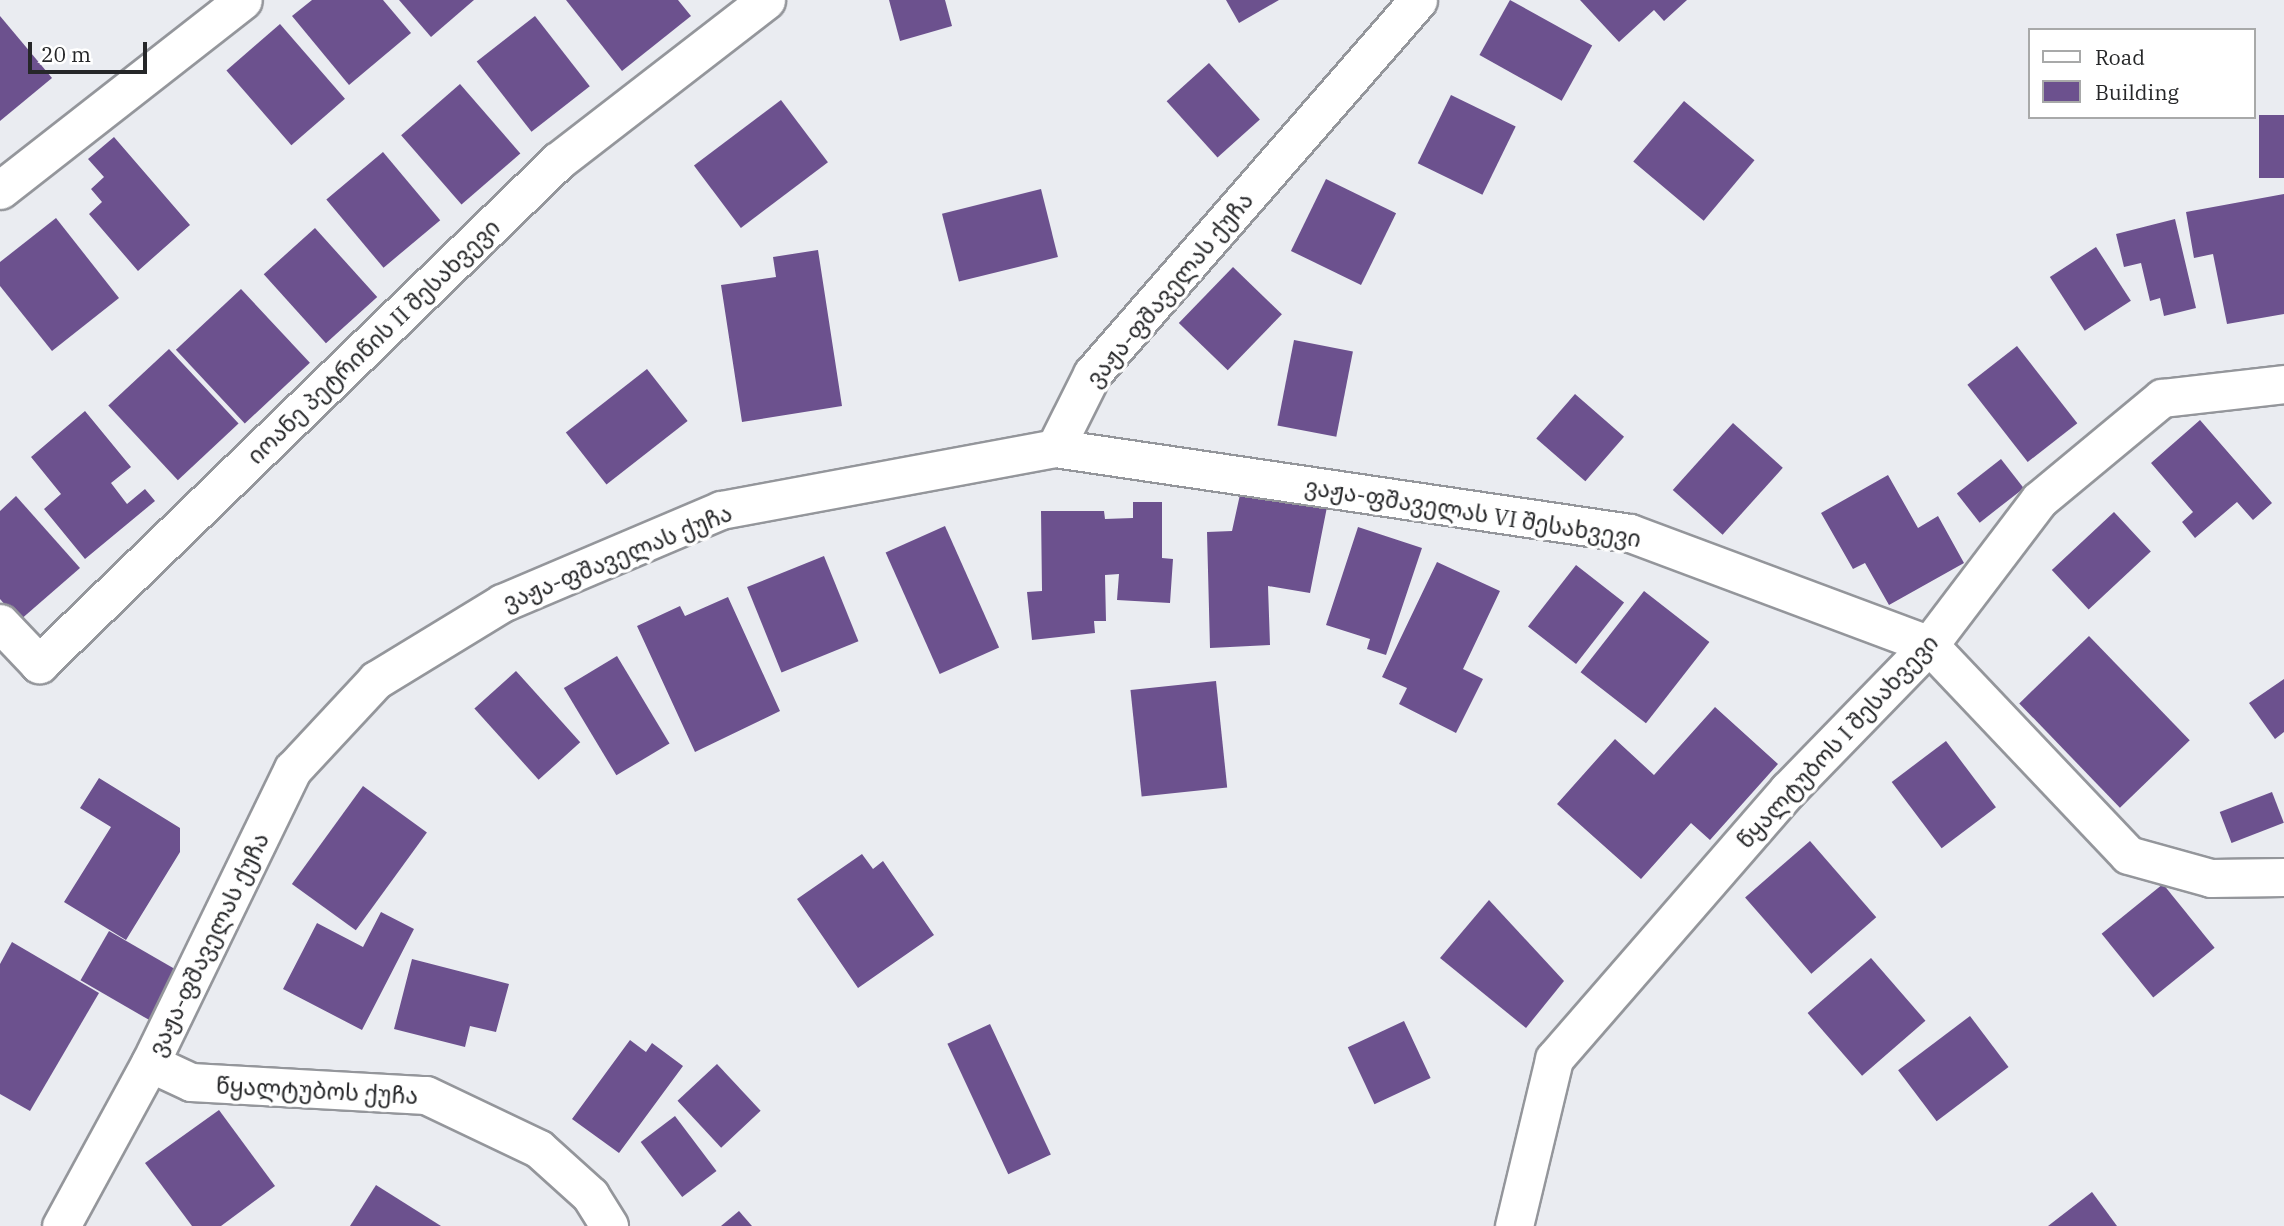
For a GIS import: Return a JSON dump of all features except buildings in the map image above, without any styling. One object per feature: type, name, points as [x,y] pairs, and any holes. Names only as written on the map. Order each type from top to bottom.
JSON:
[{"type":"street","points":[[0,190],[243,0]]},
{"type":"street","name":"იოანე პეტრიწის II შესახვევი","points":[[0,623],[39,664],[558,161],[766,0]]},
{"type":"street","name":"ვაჟა-ფშაველას ქუჩა","points":[[61,1226],[150,1063],[293,769],[376,680],[502,603],[720,510],[1055,448],[1092,374],[1418,0]]},
{"type":"street","name":"წყალტუბოს I შესახვევი","points":[[1514,1226],[1554,1059],[1788,790],[1929,645],[2039,500],[2162,398],[2284,384]]},
{"type":"street","name":"ვაჟა-ფშაველას VI შესახვევი","points":[[1055,448],[1630,533],[1929,645],[2128,855],[2211,878],[2284,877]]},
{"type":"street","name":"წყალტუბოს ქუჩა","points":[[150,1063],[191,1082],[426,1095],[539,1149],[590,1195],[609,1226]]}]
